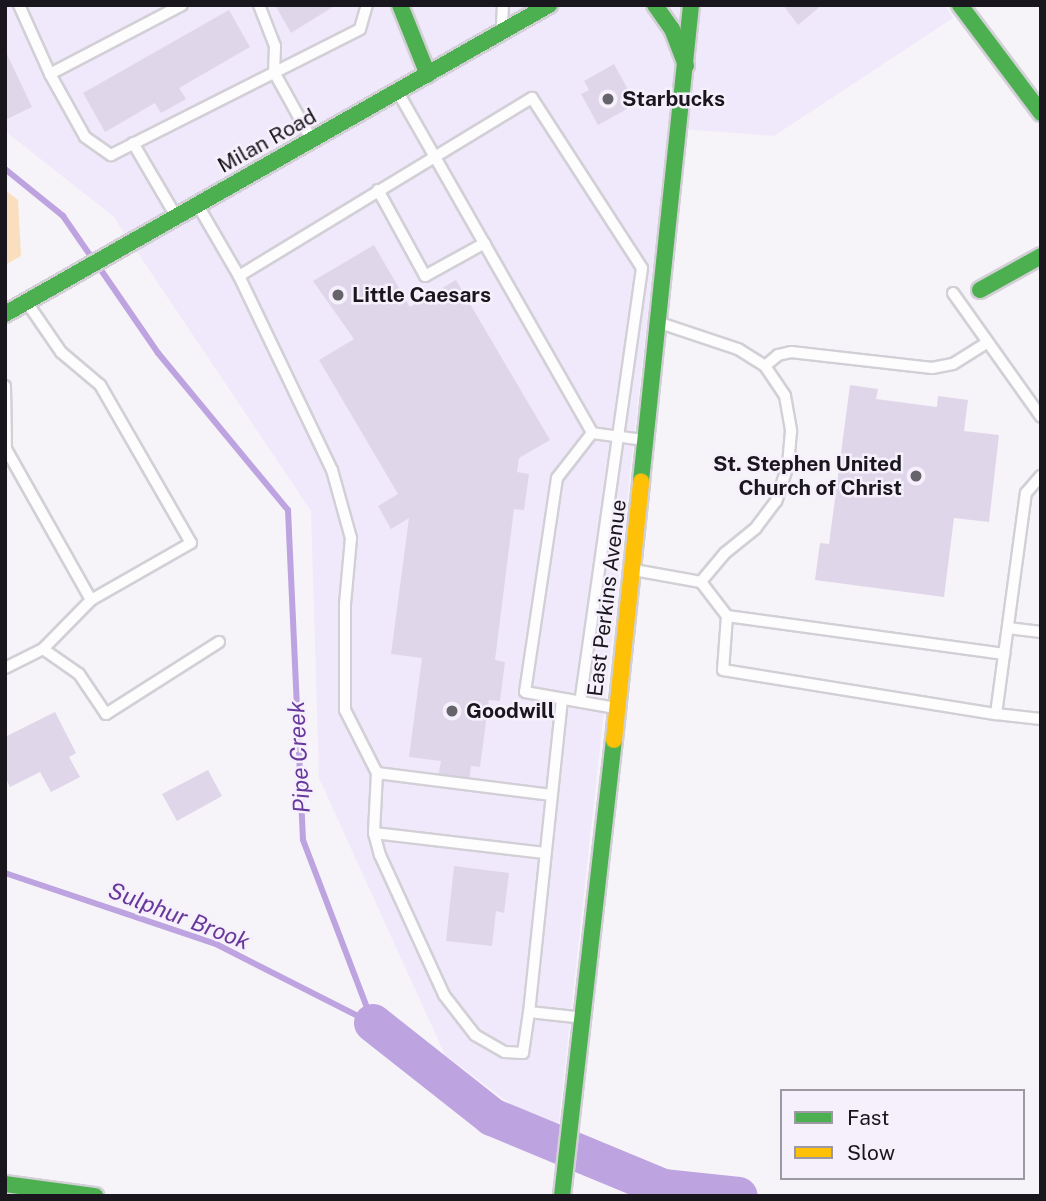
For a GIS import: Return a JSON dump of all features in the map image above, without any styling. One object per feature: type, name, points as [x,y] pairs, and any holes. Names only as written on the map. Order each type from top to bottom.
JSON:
[{"type":"main road","points":[[400,5],[428,75]]},
{"type":"main road","name":"Milan Road","points":[[5,314],[549,5]]},
{"type":"main road","points":[[654,5],[672,29],[685,65]]},
{"type":"main road","name":"East Perkins Avenue","points":[[562,1196],[585,1018],[616,708],[660,323],[691,5]]},
{"type":"main road","points":[[960,5],[1041,113]]},
{"type":"main road","points":[[980,290],[1041,256]]},
{"type":"main road","points":[[5,1184],[95,1196]]},
{"type":"lane","points":[[19,5],[50,74],[85,137],[111,155],[360,29],[367,5]]},
{"type":"lane","points":[[50,74],[182,5]]},
{"type":"lane","points":[[258,5],[275,46],[274,72],[312,140]]},
{"type":"lane","points":[[407,24],[418,5]]},
{"type":"lane","points":[[502,34],[503,5]]},
{"type":"lane","points":[[397,92],[592,433]]},
{"type":"lane","points":[[239,276],[434,155],[532,98],[642,268],[620,437],[580,702]]},
{"type":"lane","points":[[133,143],[176,215]]},
{"type":"lane","points":[[379,190],[425,276],[485,243]]},
{"type":"lane","points":[[197,204],[239,276],[335,481],[351,538],[345,604],[345,710],[377,773],[374,833],[380,855],[444,996],[475,1035],[505,1052],[523,1053],[562,699]]},
{"type":"lane","points":[[953,293],[1041,417]]},
{"type":"lane","points":[[5,668],[43,649],[91,600],[191,543],[100,385],[61,352],[27,302]]},
{"type":"lane","points":[[660,323],[738,349],[765,366],[785,396],[790,431],[788,465],[776,501],[756,528],[725,553],[701,582]]},
{"type":"lane","points":[[765,366],[778,355],[791,352],[932,368],[953,364],[988,342]]},
{"type":"lane","points":[[5,386],[6,449],[91,600]]},
{"type":"lane","points":[[592,433],[647,440]]},
{"type":"lane","points":[[592,433],[557,478],[525,692],[616,708]]},
{"type":"lane","points":[[996,714],[1026,493],[1041,476]]},
{"type":"lane","points":[[631,570],[701,582],[727,616],[723,670],[1041,719]]},
{"type":"lane","points":[[727,616],[1004,654]]},
{"type":"lane","points":[[1007,628],[1041,632]]},
{"type":"lane","points":[[43,649],[79,674],[106,714],[219,642]]},
{"type":"lane","points":[[377,773],[550,795]]},
{"type":"lane","points":[[374,833],[545,853]]},
{"type":"lane","points":[[529,1012],[585,1018]]},
{"type":"shaded area","points":[[5,5],[945,5],[953,18],[774,136],[668,128],[558,1130],[508,1102],[445,1055],[319,778],[311,511],[113,216],[5,131]]},
{"type":"shaded area","points":[[5,190],[18,200],[21,256],[5,265]]},
{"type":"building","points":[[275,5],[336,5],[291,33]]},
{"type":"building","points":[[783,5],[822,5],[798,25]]},
{"type":"building","points":[[229,10],[250,47],[179,88],[186,99],[161,113],[155,103],[105,132],[83,93]]},
{"type":"building","points":[[5,50],[32,107],[5,120]]},
{"type":"building","name":"Starbucks","points":[[614,64],[636,104],[598,125],[581,94],[589,90],[584,81]]},
{"type":"building","points":[[374,245],[410,307],[456,280],[550,440],[519,458],[517,472],[529,474],[524,510],[514,509],[495,660],[505,662],[500,701],[489,700],[480,767],[471,766],[469,782],[438,778],[441,761],[409,757],[422,658],[391,654],[409,518],[391,529],[378,506],[398,494],[319,360],[354,339],[313,281]]},
{"type":"building","name":"St. Stephen United Church of Christ","points":[[850,385],[878,389],[876,399],[937,407],[938,396],[968,400],[964,431],[999,435],[989,522],[954,518],[944,597],[815,580],[820,543],[829,544]]},
{"type":"building","points":[[55,712],[76,753],[69,757],[80,777],[51,792],[40,772],[10,787],[5,777],[5,737]]},
{"type":"building","points":[[208,770],[222,796],[177,821],[162,794]]},
{"type":"building","points":[[454,866],[509,873],[504,913],[496,911],[492,946],[446,941]]},
{"type":"waterway","name":"Pipe Creek","points":[[5,169],[63,216],[90,255]]},
{"type":"waterway","name":"Pipe Creek","points":[[101,270],[158,353],[288,510],[303,840],[373,1023]]},
{"type":"waterway","name":"Sulphur Brook","points":[[5,873],[216,944],[372,1023]]},
{"type":"waterway","name":"Pipe Creek","points":[[373,1023],[492,1117],[663,1188],[739,1196]]},
{"type":"traffic: fast","points":[[400,5],[428,75]]},
{"type":"traffic: fast","points":[[5,314],[549,5]]},
{"type":"traffic: fast","points":[[655,5],[672,29],[686,65]]},
{"type":"traffic: fast","points":[[641,481],[691,5]]},
{"type":"traffic: fast","points":[[960,5],[1041,113]]},
{"type":"traffic: fast","points":[[980,290],[1041,256]]},
{"type":"traffic: fast","points":[[562,1196],[614,740]]},
{"type":"traffic: fast","points":[[5,1184],[95,1196]]},
{"type":"traffic: slow","points":[[614,740],[641,481]]},
{"type":"place","name":"Starbucks","points":[[608,99]]},
{"type":"place","name":"Little Caesars","points":[[338,295]]},
{"type":"place","name":"St. Stephen United Church of Christ","points":[[916,476]]},
{"type":"place","name":"Goodwill","points":[[452,711]]}]
